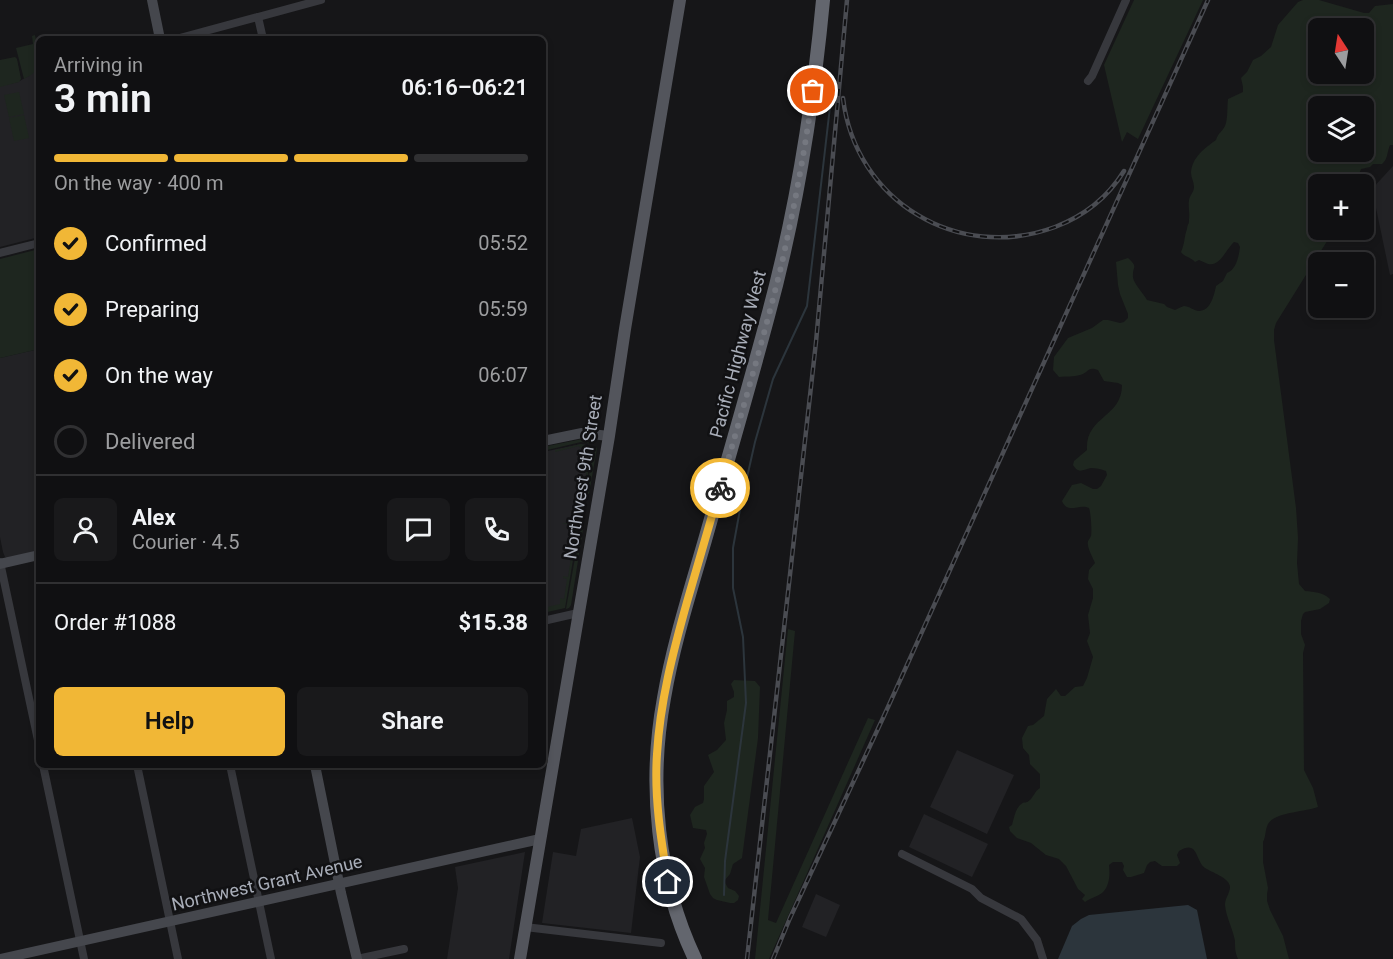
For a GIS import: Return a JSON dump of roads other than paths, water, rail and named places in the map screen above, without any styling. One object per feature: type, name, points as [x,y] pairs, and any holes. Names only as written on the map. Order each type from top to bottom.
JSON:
[{"type":"highway","name":"Pacific Highway West","points":[[695,959],[675,909],[664,862],[657,802],[659,732],[678,636],[768,315],[790,226],[808,123],[823,0]]},
{"type":"main road","points":[[152,0],[159,36]]},
{"type":"main road","name":"Northwest 9th Street","points":[[520,959],[680,0]]},
{"type":"main road","points":[[546,440],[582,433],[609,436]]},
{"type":"main road","points":[[0,564],[36,556]]},
{"type":"main road","points":[[316,768],[357,959]]},
{"type":"main road","name":"Northwest Grant Avenue","points":[[0,959],[540,839]]},
{"type":"street","points":[[187,36],[321,0]]},
{"type":"street","points":[[1088,81],[1126,0]]},
{"type":"street","points":[[258,17],[261,36]]},
{"type":"street","points":[[0,253],[36,244]]},
{"type":"street","points":[[0,564],[36,731]]},
{"type":"street","points":[[546,620],[578,614]]},
{"type":"street","points":[[44,768],[84,959]]},
{"type":"street","points":[[138,768],[178,959]]},
{"type":"street","points":[[231,768],[272,959]]},
{"type":"street","points":[[902,854],[972,889],[981,898],[1021,919],[1037,940],[1043,959]]},
{"type":"street","points":[[525,927],[661,943]]},
{"type":"street","points":[[357,959],[404,949]]},
{"type":"waterway","points":[[724,895],[725,861],[746,703],[743,637],[733,588],[733,548],[755,442],[773,379],[807,306],[831,98]]},
{"type":"railway","points":[[747,959],[816,342],[847,0]]},
{"type":"railway","points":[[773,959],[1208,0]]},
{"type":"railway","points":[[843,98],[852,135],[868,167],[890,194],[917,215],[948,229],[983,237],[1019,236],[1055,227],[1094,205],[1111,189],[1124,171]]}]
